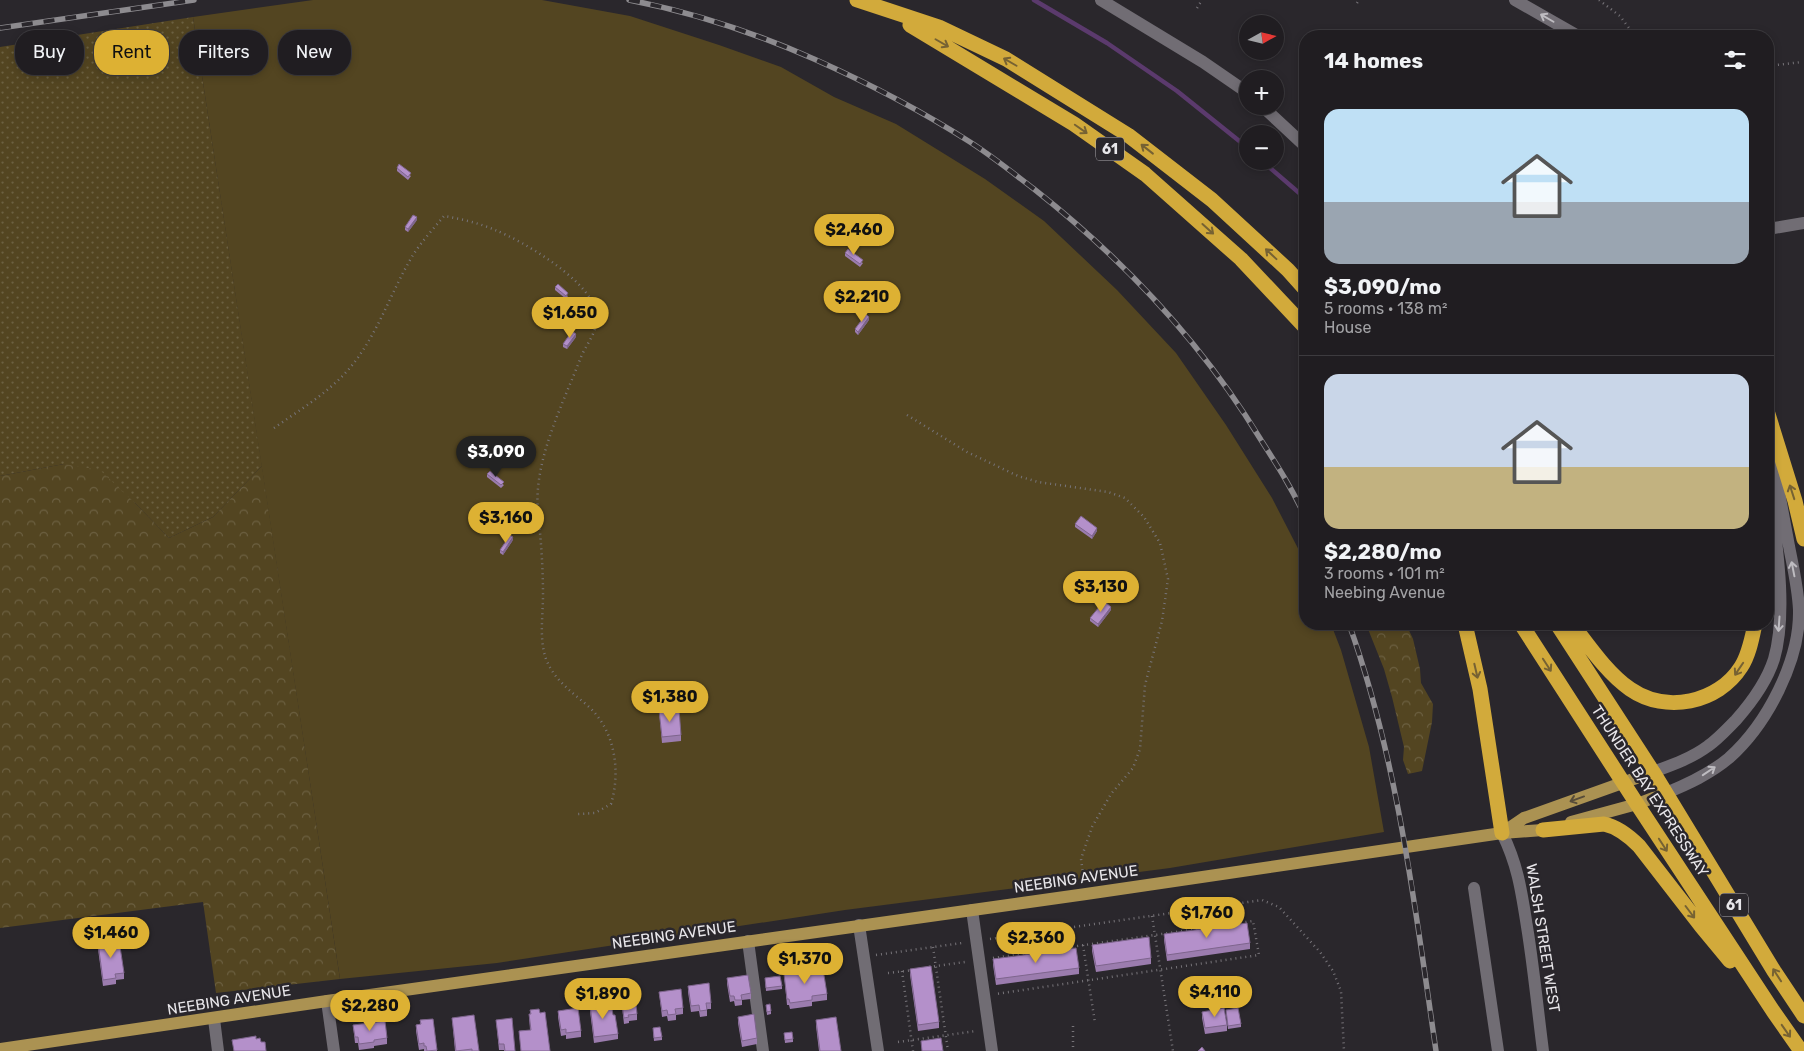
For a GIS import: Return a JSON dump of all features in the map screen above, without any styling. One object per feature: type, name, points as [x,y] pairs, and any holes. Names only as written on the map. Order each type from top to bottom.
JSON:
[{"type":"highway","name":"61","points":[[857,0],[939,27],[1006,59],[1128,135],[1212,200],[1299,282]]},
{"type":"highway","name":"61","points":[[885,10],[1074,124],[1145,174],[1242,259],[1299,321]]},
{"type":"highway","points":[[1774,433],[1795,501],[1804,539]]},
{"type":"highway","points":[[1466,630],[1480,689],[1502,833]]},
{"type":"highway","name":"THUNDER BAY EXPRESSWAY","points":[[1525,630],[1772,1011],[1801,1051]]},
{"type":"highway","name":"THUNDER BAY EXPRESSWAY","points":[[1561,630],[1666,792],[1774,971],[1804,1016]]},
{"type":"highway","points":[[1577,630],[1604,664],[1629,689],[1641,695],[1668,703],[1685,703],[1699,700],[1712,694],[1728,683],[1742,666],[1754,630]]},
{"type":"highway","points":[[1543,830],[1604,824],[1612,826],[1630,837],[1640,846],[1701,926],[1772,1011]]},
{"type":"main road","name":"NEEBING AVENUE","points":[[1502,833],[1524,818],[1653,772]]},
{"type":"main road","name":"NEEBING AVENUE","points":[[0,1049],[1502,833],[1543,830],[1637,804],[1666,792]]},
{"type":"street","points":[[1101,0],[1209,66],[1239,87]]},
{"type":"street","points":[[1515,0],[1568,30]]},
{"type":"street","points":[[1272,115],[1299,140]]},
{"type":"street","points":[[1774,228],[1804,223]]},
{"type":"street","points":[[1666,792],[1691,783],[1729,757],[1759,722],[1776,695],[1785,676],[1798,627],[1798,594],[1774,465]]},
{"type":"street","points":[[1653,772],[1695,754],[1708,746],[1727,730],[1748,706],[1766,678],[1774,660],[1778,638],[1780,602],[1774,536]]},
{"type":"street","name":"WALSH STREET WEST","points":[[1502,833],[1512,855],[1519,879],[1543,1051]]},
{"type":"street","points":[[1474,888],[1498,1051]]},
{"type":"street","points":[[972,910],[992,1051]]},
{"type":"street","points":[[859,925],[878,1051]]},
{"type":"street","points":[[748,941],[763,1051]]},
{"type":"street","points":[[327,1001],[334,1051]]},
{"type":"street","points":[[214,1019],[218,1051]]},
{"type":"path","points":[[1197,8],[1202,0]]},
{"type":"path","points":[[1599,0],[1620,16],[1631,30]]},
{"type":"path","points":[[1774,65],[1802,62]]},
{"type":"path","points":[[274,428],[340,379],[358,357],[374,331],[414,255],[444,216],[495,230],[530,248],[573,279],[592,302],[596,313],[594,333],[565,395],[550,438],[537,498],[542,558],[542,642],[546,658],[560,681],[568,690],[590,707],[600,720],[612,747],[614,758],[615,789],[611,804],[595,814],[578,814]]},
{"type":"path","points":[[907,415],[967,452],[1018,476],[1038,482],[1108,492],[1125,498],[1144,517],[1160,543],[1168,580],[1162,621],[1145,685],[1140,749],[1133,768],[1111,794],[1092,827],[1081,859],[1086,894]]},
{"type":"path","points":[[864,957],[1262,900],[1279,907],[1320,952],[1333,971],[1341,991],[1344,1051]]},
{"type":"path","points":[[1152,916],[1173,1051]]},
{"type":"path","points":[[928,968],[1253,922],[1259,955],[993,994]]},
{"type":"path","points":[[1082,945],[1095,1023]]},
{"type":"path","points":[[933,947],[948,1051]]},
{"type":"path","points":[[1248,951],[1249,957]]},
{"type":"path","points":[[1149,966],[1150,971]]},
{"type":"path","points":[[888,973],[919,969]]},
{"type":"path","points":[[1125,969],[1126,975]]},
{"type":"path","points":[[902,971],[913,1051]]},
{"type":"path","points":[[1113,972],[1114,977]]},
{"type":"path","points":[[1099,974],[1100,979]]},
{"type":"path","points":[[1052,980],[1053,986]]},
{"type":"path","points":[[1026,984],[1026,990]]},
{"type":"path","points":[[904,991],[910,990]]},
{"type":"path","points":[[908,1018],[914,1017]]},
{"type":"path","points":[[1072,1026],[1073,1051]]},
{"type":"path","points":[[898,1042],[989,1029]]},
{"type":"green space","points":[[313,0],[542,0],[630,16],[781,67],[834,97],[896,124],[985,179],[1044,221],[1117,290],[1176,353],[1226,425],[1272,498],[1299,550],[1299,630],[1333,630],[1341,650],[1369,747],[1384,832],[1170,868],[845,910],[497,963],[340,979],[202,75],[268,75],[268,30],[195,30],[193,17]]},
{"type":"green space","points":[[193,17],[195,30],[179,30],[179,75],[202,75],[262,466],[213,517],[169,538],[135,503],[64,464],[0,476],[0,47],[15,45],[15,75],[84,75],[84,34],[94,32],[94,75],[169,75],[169,30],[109,30]]},
{"type":"green space","points":[[64,464],[100,470],[169,538],[213,517],[262,466],[340,979],[216,993],[203,902],[0,928],[0,476]]},
{"type":"green space","points":[[1368,630],[1409,630],[1413,639],[1420,669],[1421,683],[1433,704],[1432,722],[1422,771],[1408,774],[1403,760],[1404,747],[1384,669]]},
{"type":"building","points":[[399,164],[411,173],[408,177],[397,168]]},
{"type":"building","points":[[413,215],[417,217],[408,229],[405,227]]},
{"type":"building","points":[[848,249],[863,260],[860,264],[845,253]]},
{"type":"building","points":[[558,284],[568,293],[566,296],[555,287]]},
{"type":"building","points":[[866,314],[869,317],[858,332],[855,329]]},
{"type":"building","points":[[572,331],[576,334],[567,346],[563,344]]},
{"type":"building","points":[[490,471],[504,482],[501,485],[487,474]]},
{"type":"building","points":[[1081,516],[1097,528],[1092,536],[1075,524]]},
{"type":"building","points":[[510,535],[513,537],[503,552],[500,550]]},
{"type":"building","points":[[1104,601],[1111,607],[1098,624],[1090,618]]},
{"type":"building","points":[[679,709],[681,735],[662,737],[659,710]]},
{"type":"building","points":[[1247,923],[1250,943],[1167,955],[1164,934]]},
{"type":"building","points":[[1149,937],[1151,958],[1096,966],[1092,945]]},
{"type":"building","points":[[119,940],[124,973],[115,974],[116,978],[103,980],[98,943]]},
{"type":"building","points":[[1076,948],[1079,968],[996,979],[993,959]]},
{"type":"building","points":[[931,966],[939,1022],[918,1025],[910,969]]},
{"type":"building","points":[[823,969],[827,994],[812,996],[812,1000],[790,1003],[789,999],[787,999],[784,974]]},
{"type":"building","points":[[748,975],[751,993],[741,995],[742,1000],[735,1000],[734,996],[730,996],[727,978]]},
{"type":"building","points":[[780,976],[782,986],[766,988],[765,978]]},
{"type":"building","points":[[709,983],[711,1003],[706,1003],[707,1010],[700,1011],[699,1005],[691,1006],[688,986]]},
{"type":"building","points":[[681,989],[683,1008],[675,1009],[676,1014],[668,1015],[667,1010],[662,1011],[659,992]]},
{"type":"building","points":[[635,996],[637,1014],[628,1015],[629,1017],[624,1018],[621,998]]},
{"type":"building","points":[[611,1002],[618,1034],[594,1037],[590,1005]]},
{"type":"building","points":[[770,1004],[771,1011],[767,1012],[766,1005]]},
{"type":"building","points":[[578,1008],[581,1031],[566,1033],[566,1029],[561,1030],[558,1011]]},
{"type":"building","points":[[1224,1008],[1227,1025],[1205,1028],[1202,1012]]},
{"type":"building","points":[[1238,1008],[1241,1024],[1228,1026],[1226,1010]]},
{"type":"building","points":[[539,1009],[540,1013],[545,1012],[550,1051],[521,1051],[519,1031],[531,1030],[530,1010]]},
{"type":"building","points":[[754,1014],[757,1038],[742,1041],[738,1017]]},
{"type":"building","points":[[474,1015],[479,1051],[472,1051],[472,1049],[456,1051],[452,1018]]},
{"type":"building","points":[[836,1017],[841,1051],[820,1051],[816,1020]]},
{"type":"building","points":[[512,1018],[515,1051],[505,1051],[504,1044],[499,1044],[496,1020]]},
{"type":"building","points":[[433,1019],[437,1050],[427,1051],[424,1043],[419,1044],[416,1025],[421,1024],[420,1020]]},
{"type":"building","points":[[385,1021],[387,1038],[359,1044],[358,1037],[355,1037],[353,1025]]},
{"type":"building","points":[[660,1027],[662,1037],[654,1038],[653,1028]]},
{"type":"building","points":[[792,1032],[793,1039],[785,1040],[784,1033]]},
{"type":"building","points":[[256,1036],[256,1039],[260,1038],[261,1042],[265,1042],[266,1051],[234,1051],[232,1040]]},
{"type":"building","points":[[941,1038],[943,1051],[922,1051],[921,1041]]},
{"type":"waterway","points":[[1034,0],[1107,43],[1177,91],[1239,141]]},
{"type":"waterway","points":[[1272,170],[1299,193]]},
{"type":"railway","points":[[0,28],[194,0]]},
{"type":"railway","points":[[629,0],[723,24],[769,40],[814,59],[874,87],[932,119],[978,147],[1034,189],[1099,244],[1159,304],[1187,336],[1238,404],[1285,478],[1299,505]]},
{"type":"railway","points":[[1351,630],[1366,676],[1393,781],[1412,889],[1436,1051]]}]
